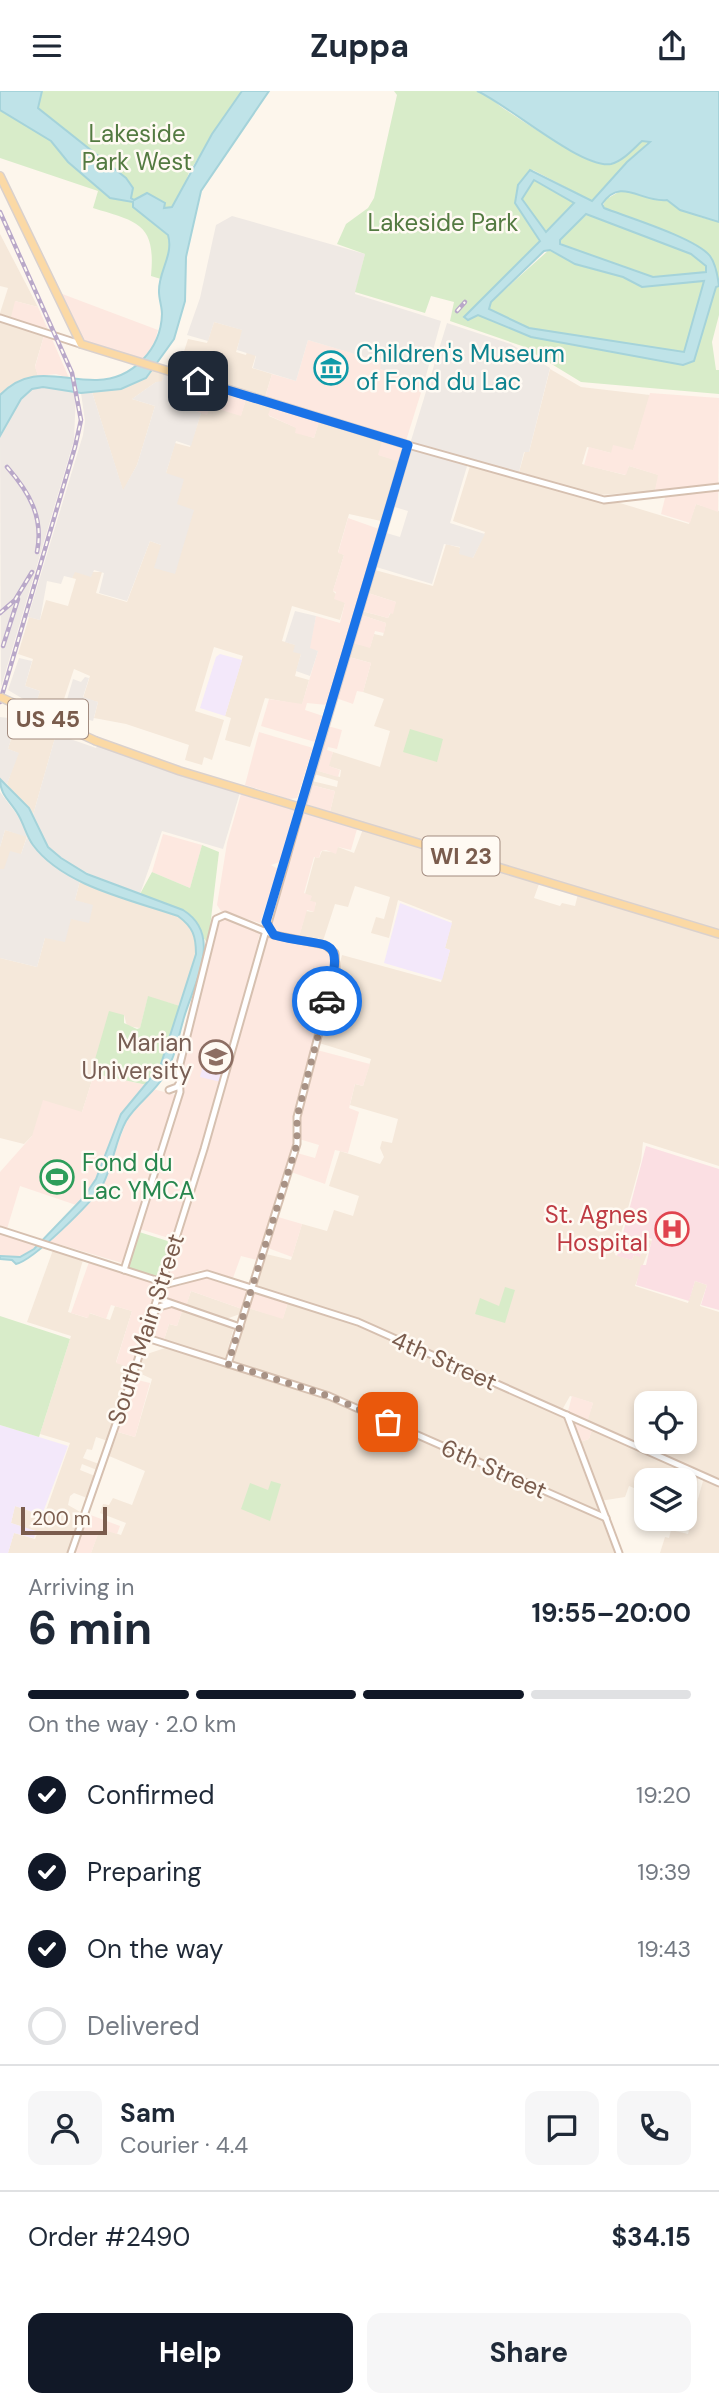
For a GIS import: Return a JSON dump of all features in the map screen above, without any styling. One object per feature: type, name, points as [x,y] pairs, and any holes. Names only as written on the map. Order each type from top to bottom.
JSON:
[{"type":"main road","points":[[0,176],[81,344]]},
{"type":"main road","points":[[0,318],[408,445],[592,498],[617,500],[719,487]]},
{"type":"main road","points":[[301,807],[408,445]]},
{"type":"main road","name":"US 45","points":[[0,697],[96,741],[180,771],[301,807]]},
{"type":"main road","name":"WI 23","points":[[301,807],[719,934]]},
{"type":"main road","name":"South Main Street","points":[[71,1553],[162,1282],[301,807]]},
{"type":"main road","points":[[124,1269],[180,1093],[179,1068],[217,918],[225,915],[274,935],[325,945],[335,953],[337,963],[297,1117],[297,1144],[228,1364]]},
{"type":"main road","points":[[246,923],[266,923],[274,935]]},
{"type":"main road","points":[[169,1090],[177,1087],[180,1082]]},
{"type":"main road","points":[[0,1230],[162,1282]]},
{"type":"main road","name":"4th Street","points":[[162,1282],[176,1285],[203,1273],[367,1326],[719,1483]]},
{"type":"main road","points":[[156,1299],[240,1327]]},
{"type":"main road","points":[[150,1318],[159,1307],[170,1304]]},
{"type":"main road","points":[[222,1322],[233,1322],[245,1311]]},
{"type":"main road","name":"6th Street","points":[[144,1337],[329,1396],[606,1518]]},
{"type":"main road","points":[[567,1415],[619,1553]]},
{"type":"main road","points":[[573,1431],[574,1424],[580,1421]]},
{"type":"shaded area","points":[[232,216],[365,254],[355,294],[441,321],[424,383],[380,369],[381,362],[308,340],[296,381],[253,368],[256,356],[237,350],[242,330],[214,322],[208,341],[187,335],[200,298],[216,225]]},
{"type":"shaded area","points":[[0,234],[38,307],[15,301],[45,332],[35,366],[38,376],[10,385],[0,395],[0,313],[8,288],[0,286]]},
{"type":"shaded area","points":[[57,292],[158,330],[152,352],[140,363],[81,344]]},
{"type":"shaded area","points":[[15,301],[38,307],[69,378],[56,374],[38,376],[35,367],[45,332],[10,321]]},
{"type":"shaded area","points":[[214,322],[243,330],[236,352],[246,355],[255,325],[264,328],[252,368],[272,374],[265,397],[178,370],[188,339],[207,343]]},
{"type":"shaded area","points":[[447,323],[511,344],[550,368],[529,452],[524,452],[518,476],[468,463],[450,523],[485,534],[473,558],[459,554],[460,547],[444,544],[432,584],[373,566],[383,532],[400,537],[408,511],[391,506]]},
{"type":"shaded area","points":[[308,340],[382,362],[380,369],[424,383],[405,444],[403,463],[378,455],[383,438],[320,419],[314,438],[295,433],[296,428],[268,415],[272,404],[264,401],[272,374],[296,381]]},
{"type":"shaded area","points":[[154,367],[166,370],[162,382],[156,382],[132,399],[155,406],[137,465],[123,491],[92,392],[122,389],[146,378]]},
{"type":"shaded area","points":[[550,369],[581,387],[650,395],[633,451],[611,453],[587,447],[582,464],[625,475],[629,466],[659,475],[655,491],[599,495],[519,472],[525,451],[529,452]]},
{"type":"shaded area","points":[[166,370],[198,381],[189,409],[201,413],[191,446],[176,441],[166,473],[184,479],[177,504],[194,510],[175,574],[154,568],[161,545],[150,541],[127,601],[99,593],[104,573],[94,570],[91,577],[75,572],[72,578],[64,576],[61,584],[47,581],[40,620],[28,617],[83,435],[85,421],[81,393],[92,392],[123,490],[137,465],[155,406],[132,399],[156,382],[162,381]]},
{"type":"shaded area","points":[[198,381],[247,396],[241,416],[221,410],[222,404],[212,401],[207,415],[189,409]]},
{"type":"shaded area","points":[[43,387],[76,392],[74,440],[1,687],[0,436],[21,399],[32,389]]},
{"type":"shaded area","points":[[650,393],[719,398],[718,512],[696,504],[690,523],[661,514],[666,494],[654,495],[658,475],[629,466],[626,475],[584,465],[589,447],[611,453],[613,445],[633,450]]},
{"type":"shaded area","points":[[246,399],[271,407],[269,416],[297,428],[296,432],[314,438],[319,421],[383,440],[379,455],[399,461],[381,521],[349,514],[338,552],[344,555],[333,591],[345,603],[340,620],[292,606],[282,641],[296,645],[301,654],[295,676],[309,680],[302,705],[265,698],[250,747],[225,740],[231,718],[225,716],[243,656],[214,647],[195,711],[224,720],[212,760],[204,757],[202,765],[185,760],[189,745],[126,724],[94,718],[98,702],[83,698],[90,676],[74,669],[61,708],[35,705],[40,691],[25,686],[33,659],[18,654],[29,617],[40,620],[46,600],[68,606],[76,579],[72,578],[74,572],[102,572],[96,593],[127,602],[150,541],[161,545],[177,504],[166,473],[175,443],[190,447],[201,413],[207,414],[211,401],[223,404],[222,409],[241,415]]},
{"type":"shaded area","points":[[470,466],[596,501],[620,503],[689,524],[696,504],[719,511],[719,931],[330,812],[335,791],[311,785],[312,781],[337,787],[338,781],[314,774],[315,770],[340,777],[341,770],[328,766],[333,752],[380,767],[390,731],[374,726],[384,699],[363,692],[371,663],[349,657],[353,643],[370,647],[374,634],[383,636],[386,623],[361,615],[362,611],[388,618],[396,602],[368,593],[375,570],[433,586],[446,544],[461,548],[473,558],[485,532],[453,521]]},
{"type":"shaded area","points":[[348,518],[379,529],[327,705],[307,703],[305,710],[323,716],[315,742],[261,726],[269,699],[302,704],[318,651],[309,649],[316,616],[340,623],[345,603],[334,599],[336,592],[333,591],[344,555],[338,553]]},
{"type":"shaded area","points":[[368,593],[396,602],[393,614],[390,613],[388,618],[362,611]]},
{"type":"shaded area","points":[[295,611],[316,616],[310,648],[318,651],[310,676],[296,671],[301,654],[293,652],[295,645],[285,642]]},
{"type":"shaded area","points":[[361,615],[386,623],[384,633],[375,631],[370,648],[353,643]]},
{"type":"shaded area","points":[[220,654],[242,660],[225,716],[200,708],[216,657]]},
{"type":"shaded area","points":[[349,657],[371,663],[363,692],[357,691],[353,704],[336,698]]},
{"type":"shaded area","points":[[19,658],[32,661],[25,686],[40,691],[35,706],[8,690]]},
{"type":"shaded area","points":[[85,677],[89,678],[83,697],[98,702],[93,721],[63,713],[73,679],[81,682]]},
{"type":"shaded area","points":[[0,717],[17,719],[8,749],[19,753],[7,784],[0,779]]},
{"type":"shaded area","points":[[17,719],[56,734],[33,815],[7,784],[18,753],[8,749]]},
{"type":"shaded area","points":[[328,726],[342,730],[337,749],[328,747],[327,750],[333,752],[329,766],[340,770],[338,777],[315,770]]},
{"type":"shaded area","points":[[259,732],[313,748],[297,798],[289,799],[245,785]]},
{"type":"shaded area","points":[[56,734],[96,748],[99,743],[241,789],[223,849],[162,831],[140,894],[72,867],[48,848],[33,815]]},
{"type":"shaded area","points":[[311,785],[335,791],[330,812],[307,804]]},
{"type":"shaded area","points":[[0,792],[55,865],[80,881],[75,900],[93,905],[89,923],[71,919],[65,942],[45,938],[37,967],[0,958],[0,869],[4,869],[10,851],[21,854],[27,837],[5,830],[0,847]]},
{"type":"shaded area","points":[[241,794],[295,810],[280,862],[271,865],[278,869],[260,923],[221,911],[217,905],[227,843]]},
{"type":"shaded area","points":[[304,814],[357,829],[351,850],[338,847],[336,854],[326,850],[321,851],[319,858],[314,857],[304,893],[312,896],[310,901],[316,902],[314,912],[307,910],[299,937],[276,931],[270,926]]},
{"type":"shaded area","points":[[363,829],[539,884],[534,898],[560,906],[562,903],[575,906],[578,894],[719,937],[719,1166],[643,1142],[641,1161],[615,1255],[632,1260],[634,1255],[640,1256],[645,1239],[652,1241],[635,1286],[688,1303],[695,1281],[707,1285],[700,1306],[719,1312],[719,1480],[661,1454],[697,1454],[697,1391],[634,1391],[634,1442],[587,1421],[593,1403],[570,1396],[562,1410],[348,1316],[256,1286],[266,1254],[291,1260],[302,1224],[327,1231],[334,1210],[353,1216],[359,1196],[329,1186],[340,1151],[380,1164],[384,1157],[380,1148],[382,1141],[392,1143],[398,1119],[350,1105],[355,1084],[363,1086],[371,1059],[319,1043],[342,955],[441,982],[450,950],[445,948],[452,921],[398,900],[389,938],[371,933],[376,917],[384,919],[390,897],[355,886],[348,907],[335,904],[323,941],[299,937],[306,911],[313,912],[316,903],[310,901],[311,896],[305,894],[315,857],[319,858],[322,851],[333,852],[338,847],[354,853]]},
{"type":"shaded area","points":[[5,830],[27,836],[21,854],[4,870],[0,869],[0,847]]},
{"type":"shaded area","points":[[163,834],[202,845],[190,888],[152,872]]},
{"type":"shaded area","points":[[80,881],[178,916],[188,923],[194,933],[196,954],[180,1006],[148,997],[140,1028],[127,1026],[124,1015],[91,1073],[94,1074],[82,1112],[32,1136],[24,1144],[0,1138],[0,958],[37,967],[45,938],[75,900]]},
{"type":"shaded area","points":[[400,903],[452,923],[445,948],[450,950],[442,980],[384,963]]},
{"type":"shaded area","points":[[226,918],[261,931],[258,940],[264,942],[267,934],[324,947],[332,953],[334,962],[292,1122],[293,1145],[257,1260],[241,1256],[233,1278],[201,1270],[170,1280],[167,1277],[178,1241],[140,1229],[183,1090],[182,1070],[217,924]]},
{"type":"shaded area","name":"Marian University","points":[[210,1041],[229,1049],[221,1082],[200,1077]]},
{"type":"shaded area","points":[[317,1050],[370,1064],[363,1086],[355,1084],[349,1108],[359,1112],[348,1153],[335,1150],[325,1184],[291,1172],[297,1153],[315,1158],[319,1145],[299,1139],[298,1121]]},
{"type":"shaded area","points":[[94,1074],[147,1085],[121,1114],[96,1179],[76,1205],[20,1186],[6,1232],[37,1242],[34,1249],[20,1257],[0,1256],[0,1172],[32,1136],[43,1100],[82,1112]]},
{"type":"shaded area","points":[[153,1089],[176,1095],[122,1263],[48,1241],[103,1183],[127,1120]]},
{"type":"shaded area","name":"St. Agnes Hospital","points":[[646,1146],[719,1169],[719,1310],[701,1305],[707,1285],[695,1281],[689,1301],[636,1285],[641,1265],[646,1265],[652,1239],[646,1237],[640,1257],[634,1255],[632,1260],[617,1256]]},
{"type":"shaded area","points":[[278,1217],[302,1224],[292,1257],[268,1248]]},
{"type":"shaded area","points":[[53,1250],[83,1260],[68,1312],[87,1318],[89,1313],[110,1320],[115,1306],[132,1311],[116,1362],[131,1368],[108,1441],[96,1437],[92,1450],[87,1449],[83,1458],[99,1464],[97,1470],[82,1464],[80,1470],[95,1476],[87,1498],[74,1493],[70,1496],[68,1505],[82,1513],[67,1553],[8,1553],[14,1533],[35,1539],[38,1532],[11,1523],[15,1506],[44,1516],[70,1443],[40,1434],[71,1336],[27,1322]]},
{"type":"shaded area","points":[[89,1262],[157,1284],[131,1368],[116,1363],[132,1311],[111,1305],[106,1319],[90,1313],[88,1318],[71,1313]]},
{"type":"shaded area","points":[[202,1277],[247,1290],[242,1309],[191,1291],[186,1306],[161,1297],[165,1286],[179,1286]]},
{"type":"shaded area","points":[[191,1291],[242,1309],[240,1314],[226,1319],[186,1306]]},
{"type":"shaded area","points":[[254,1292],[288,1302],[283,1319],[248,1308]]},
{"type":"shaded area","points":[[288,1302],[359,1325],[563,1416],[599,1511],[414,1430],[417,1412],[395,1404],[389,1420],[334,1395],[233,1362],[248,1308],[283,1318]]},
{"type":"shaded area","points":[[168,1306],[182,1311],[177,1326],[169,1324],[164,1340],[149,1334],[158,1310]]},
{"type":"shaded area","points":[[182,1311],[234,1327],[225,1359],[164,1340],[169,1324],[177,1326]]},
{"type":"shaded area","points":[[168,1347],[323,1396],[599,1518],[604,1522],[616,1553],[91,1553],[100,1528],[121,1535],[126,1523],[100,1513],[103,1504],[109,1505],[113,1498],[132,1505],[145,1471],[109,1456],[118,1432],[135,1437],[152,1379],[137,1372],[141,1356]]},
{"type":"shaded area","points":[[134,1379],[150,1383],[135,1437],[118,1432]]},
{"type":"shaded area","points":[[572,1396],[593,1403],[587,1423],[593,1427],[589,1439],[577,1443],[567,1415]]},
{"type":"shaded area","points":[[0,1425],[68,1446],[42,1515],[15,1506],[11,1523],[36,1531],[34,1538],[14,1533],[8,1553],[0,1553]]},
{"type":"shaded area","points":[[592,1429],[634,1448],[634,1454],[648,1454],[680,1468],[634,1468],[634,1488],[629,1486],[625,1497],[600,1501],[580,1442],[589,1439]]},
{"type":"shaded area","points":[[707,1480],[719,1486],[719,1553],[660,1553],[665,1537],[669,1538],[671,1531],[688,1534],[689,1531],[697,1531],[697,1502],[703,1481]]},
{"type":"shaded area","points":[[88,1514],[120,1526],[117,1534],[100,1529],[91,1553],[77,1553],[74,1552]]},
{"type":"green space","name":"Lakeside Park West","points":[[0,91],[242,91],[189,172],[168,235],[170,249],[161,279],[151,276],[152,258],[147,235],[141,227],[122,217],[93,208],[98,191],[0,158]]},
{"type":"green space","name":"Lakeside Park","points":[[394,91],[477,91],[560,143],[617,162],[642,141],[650,140],[592,201],[533,170],[518,185],[515,202],[540,242],[468,320],[478,315],[531,337],[681,363],[694,360],[716,287],[719,286],[719,315],[712,342],[716,370],[719,370],[719,394],[581,382],[522,346],[450,321],[454,302],[431,296],[425,313],[355,292],[365,254],[337,244],[346,224],[368,208],[374,198],[397,95]]},
{"type":"green space","name":"Lakeside Park","points":[[534,180],[574,203],[546,232],[522,199]]},
{"type":"green space","points":[[622,190],[667,200],[700,217],[719,222],[719,281],[699,247],[603,207],[605,200]]},
{"type":"green space","name":"Lakeside Park","points":[[587,214],[691,254],[707,266],[706,273],[653,277],[563,246],[559,240]]},
{"type":"green space","name":"Lakeside Park","points":[[550,249],[575,264],[624,277],[642,287],[704,281],[684,352],[529,328],[489,309],[491,302]]},
{"type":"green space","points":[[410,729],[443,739],[437,762],[403,752]]},
{"type":"green space","points":[[202,845],[219,852],[208,944],[183,910],[140,894],[152,872],[190,888]]},
{"type":"green space","points":[[148,996],[180,1006],[154,1077],[147,1085],[91,1073],[109,1011],[124,1015],[124,1023],[140,1028]]},
{"type":"green space","points":[[136,1231],[174,1243],[162,1282],[124,1270]]},
{"type":"green space","points":[[505,1287],[515,1290],[505,1323],[475,1314],[480,1298],[499,1306]]},
{"type":"green space","points":[[0,1316],[70,1339],[39,1437],[0,1425]]},
{"type":"green space","points":[[271,1481],[281,1484],[270,1521],[241,1509],[250,1483],[268,1490]]},
{"type":"water","points":[[0,91],[42,91],[38,108],[126,178],[133,188],[131,198],[134,200],[147,193],[165,203],[164,208],[172,207],[212,134],[242,91],[269,91],[201,191],[186,257],[185,301],[174,339],[146,378],[121,389],[81,393],[43,387],[32,389],[21,399],[0,436],[0,395],[23,379],[35,376],[84,380],[110,378],[133,368],[143,360],[160,327],[162,314],[159,285],[168,257],[169,242],[168,235],[133,207],[133,202],[110,198],[68,162],[51,141],[0,110]]},
{"type":"water","points":[[477,91],[719,91],[719,222],[680,210],[667,200],[624,191],[609,196],[602,204],[604,208],[691,242],[712,259],[719,286],[716,287],[694,361],[683,365],[531,337],[478,315],[468,320],[464,317],[540,241],[515,203],[518,185],[530,170],[592,201],[627,162],[650,142],[642,141],[611,164],[598,163],[563,146]],"holes":[[[534,180],[574,203],[546,232],[522,199]],[[586,214],[691,254],[706,266],[706,272],[653,277],[560,244],[560,240]],[[550,250],[575,264],[623,277],[642,287],[704,281],[684,352],[529,328],[489,309],[491,302],[544,251]]]},
{"type":"water","points":[[0,779],[29,808],[48,847],[61,858],[87,874],[183,910],[195,921],[202,933],[204,947],[198,977],[171,1063],[160,1082],[126,1121],[102,1186],[48,1242],[16,1264],[12,1260],[0,1259],[0,1256],[20,1257],[34,1249],[83,1198],[96,1179],[121,1114],[160,1067],[196,948],[190,928],[178,916],[100,890],[62,871],[46,859],[31,842],[19,816],[4,794]]},
{"type":"railway","points":[[0,212],[72,373],[81,420],[0,702]]},
{"type":"railway","points":[[457,311],[465,302]]},
{"type":"railway","points":[[7,467],[33,506],[38,527],[37,552]]},
{"type":"railway","points":[[0,613],[15,600],[32,572]]},
{"type":"railway","points":[[3,646],[18,599]]},
{"type":"way so far","points":[[327,1001],[297,1117],[297,1144],[228,1364],[329,1396],[388,1422]]},
{"type":"place","name":"Children's Museum of Fond du Lac","points":[[331,368]]},
{"type":"place","name":"Marian University","points":[[216,1057]]},
{"type":"place","name":"Fond du Lac YMCA","points":[[57,1177]]},
{"type":"place","name":"St. Agnes Hospital","points":[[672,1229]]},
{"type":"route","points":[[198,381],[408,445],[266,922],[274,935],[325,945],[334,951],[337,963],[327,1001]]}]
